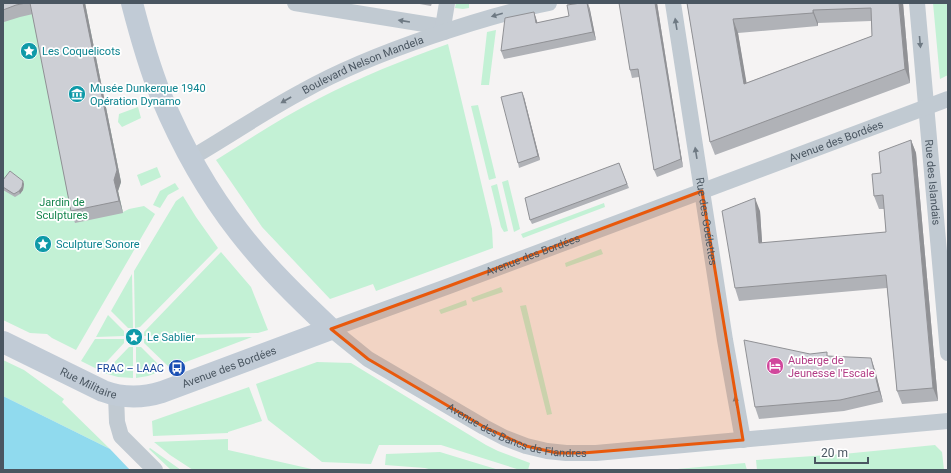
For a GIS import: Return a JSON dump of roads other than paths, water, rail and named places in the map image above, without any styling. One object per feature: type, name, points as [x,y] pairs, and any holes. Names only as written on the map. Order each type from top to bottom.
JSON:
[{"type":"street","name":"Avenue des Bancs de Flandres","points":[[132,3],[144,48],[155,81],[176,131],[217,201],[240,234],[294,294],[331,329],[368,358],[505,438],[547,452],[583,454],[948,421]]},
{"type":"street","points":[[295,3],[443,29],[447,3]]},
{"type":"street","name":"Boulevard Nelson Mandela","points":[[191,158],[273,108],[316,84],[377,56],[443,29],[510,11],[549,3]]},
{"type":"street","name":"Rue des Goélettes","points":[[673,3],[725,340],[743,440]]},
{"type":"street","name":"Rue des Islandais","points":[[917,3],[948,354]]},
{"type":"street","name":"Avenue des Bordées","points":[[116,394],[142,396],[162,392],[948,100]]},
{"type":"street","name":"Rue Militaire","points":[[3,342],[96,387],[116,394],[117,422],[121,436],[155,470]]},
{"type":"water","points":[[3,396],[110,449],[130,470],[3,470]]},
{"type":"place","name":"Les Coquelicots","points":[[29,51]]},
{"type":"place","name":"Musée Dunkerque 1940 Opération Dynamo","points":[[77,94]]},
{"type":"place","name":"Sculpture Sonore","points":[[43,244]]},
{"type":"place","name":"Le Sablier","points":[[134,337]]},
{"type":"place","name":"Auberge de Jeunesse l'Escale","points":[[775,366]]},
{"type":"place","name":"FRAC – LAAC","points":[[177,368]]},
{"type":"park label","name":"Jardin de Sculptures","points":[[62,208]]}]
